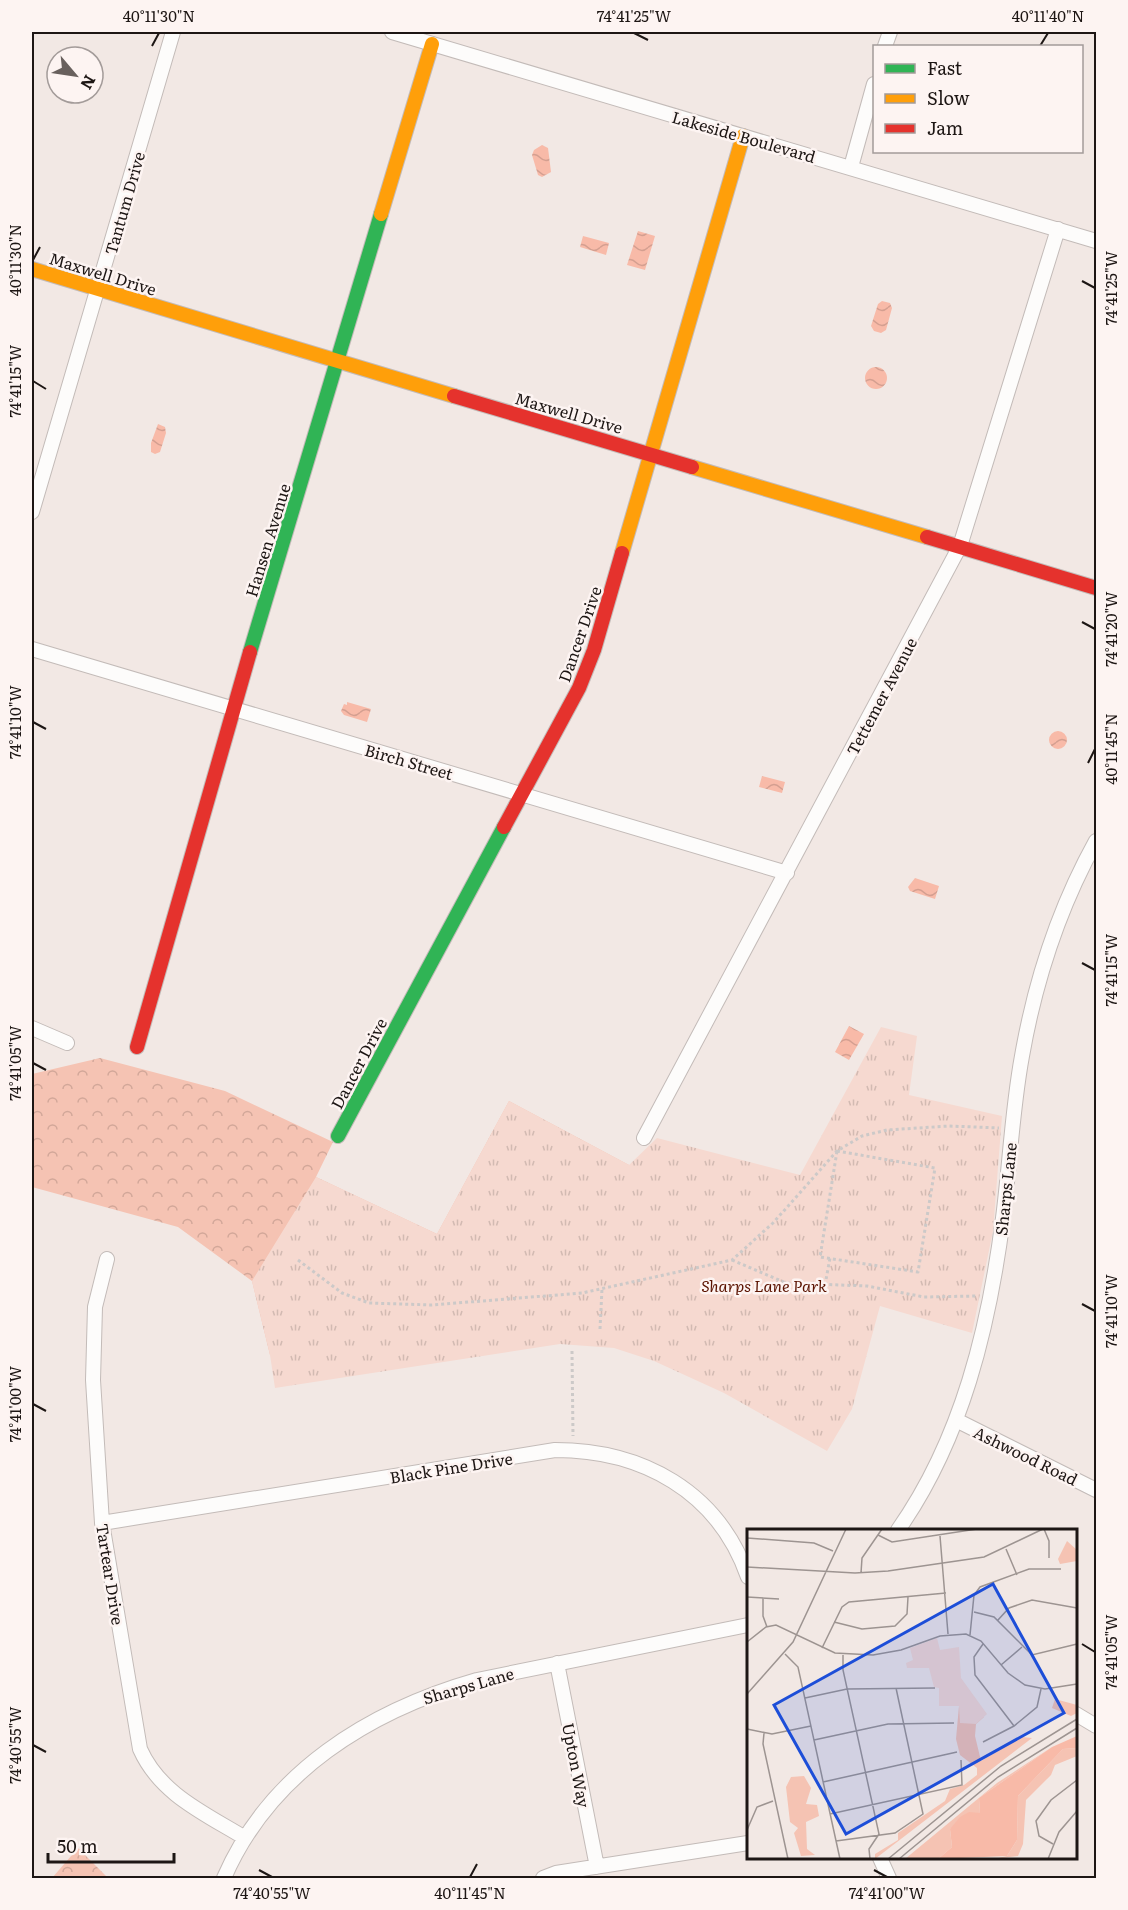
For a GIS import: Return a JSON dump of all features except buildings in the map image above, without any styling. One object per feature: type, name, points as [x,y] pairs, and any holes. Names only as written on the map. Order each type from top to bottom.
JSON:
[{"type":"street","name":"Tantum Drive","points":[[32,512],[173,32]]},
{"type":"street","name":"Lakeside Boulevard","points":[[392,32],[851,166],[1096,241]]},
{"type":"street","name":"Hansen Avenue","points":[[137,1047],[233,710],[432,44]]},
{"type":"street","points":[[851,166],[873,88]]},
{"type":"street","name":"Dancer Drive","points":[[338,1136],[579,688],[594,650],[743,136]]},
{"type":"street","name":"Tettemer Avenue","points":[[644,1138],[960,546],[1058,229]]},
{"type":"street","name":"Maxwell Drive","points":[[32,269],[1096,588]]},
{"type":"street","name":"Birch Street","points":[[32,649],[787,873]]},
{"type":"street","name":"Sharps Lane","points":[[899,1529],[939,1458],[956,1420],[976,1362],[1003,1218],[1022,1053],[1035,1000],[1071,896],[1096,841]]},
{"type":"street","points":[[32,1028],[67,1043]]},
{"type":"street","name":"Tartear Drive","points":[[107,1260],[95,1307],[93,1370],[102,1523],[140,1749],[148,1766],[161,1783],[175,1795],[244,1838]]},
{"type":"street","name":"Ashwood Road","points":[[956,1420],[1096,1490]]},
{"type":"street","name":"Black Pine Drive","points":[[102,1523],[543,1452],[572,1450],[611,1455],[640,1464],[687,1490],[709,1510],[728,1534],[747,1575]]},
{"type":"street","name":"Sharps Lane","points":[[224,1878],[244,1838],[276,1796],[301,1771],[361,1727],[434,1692],[477,1680],[747,1625]]},
{"type":"street","name":"Upton Way","points":[[557,1663],[597,1867]]},
{"type":"street","points":[[1077,1715],[1096,1725]]},
{"type":"street","points":[[543,1878],[556,1873],[747,1844]]},
{"type":"street","points":[[881,1859],[889,1878]]},
{"type":"path","points":[[298,1260],[342,1293],[369,1302],[432,1305],[474,1303],[602,1289],[732,1260],[752,1245],[837,1151],[862,1136],[887,1130],[949,1126],[1012,1129]]},
{"type":"path","points":[[837,1151],[935,1168],[918,1272],[820,1257],[837,1151]]},
{"type":"path","points":[[825,1285],[830,1258]]},
{"type":"path","points":[[732,1260],[786,1283],[867,1286],[924,1297],[961,1294],[990,1297]]},
{"type":"path","points":[[600,1329],[602,1289]]},
{"type":"path","points":[[572,1351],[572,1450]]},
{"type":"green space","name":"Sharps Lane Park","points":[[881,1027],[917,1036],[909,1095],[1002,1116],[993,1231],[972,1333],[880,1306],[852,1409],[827,1451],[724,1393],[654,1361],[614,1348],[560,1344],[275,1388],[270,1355],[252,1281],[316,1177],[437,1234],[509,1101],[629,1165],[657,1138],[800,1175]]},
{"type":"green space","points":[[100,1058],[225,1091],[333,1142],[316,1177],[437,1234],[509,1101],[629,1165],[270,1355],[252,1281],[178,1227],[32,1187],[32,1074]]},
{"type":"green space","points":[[78,1848],[108,1878],[52,1878]]},
{"type":"water","points":[[542,145],[548,148],[551,172],[542,177],[538,175],[532,155],[534,150]]},
{"type":"water","points":[[638,231],[655,236],[645,270],[627,265]]},
{"type":"water","points":[[583,236],[609,243],[606,255],[580,247]]},
{"type":"water","points":[[882,301],[890,303],[892,308],[886,330],[881,333],[874,331],[871,326],[878,304]]},
{"type":"water","points":[[876,367],[884,370],[887,378],[884,386],[876,389],[868,386],[865,378],[868,370]]},
{"type":"water","points":[[158,424],[165,427],[166,433],[160,452],[155,454],[151,452],[151,443]]},
{"type":"water","points":[[347,702],[371,709],[367,722],[344,715],[341,711]]},
{"type":"water","points":[[1058,731],[1064,734],[1067,740],[1064,746],[1058,749],[1052,746],[1049,740],[1052,734]]},
{"type":"water","points":[[762,776],[785,782],[782,793],[759,787]]},
{"type":"water","points":[[915,878],[939,886],[935,899],[910,891],[908,887]]},
{"type":"water","points":[[849,1026],[864,1034],[849,1060],[835,1052]]},
{"type":"traffic: fast","points":[[250,652],[381,214]]},
{"type":"traffic: fast","points":[[338,1136],[504,827]]},
{"type":"traffic: slow","points":[[381,214],[432,44]]},
{"type":"traffic: slow","points":[[622,553],[743,136]]},
{"type":"traffic: slow","points":[[32,269],[454,396]]},
{"type":"traffic: slow","points":[[692,467],[927,537]]},
{"type":"traffic: jam","points":[[454,396],[692,467]]},
{"type":"traffic: jam","points":[[927,537],[1096,588]]},
{"type":"traffic: jam","points":[[504,827],[579,688],[594,650],[622,553]]},
{"type":"traffic: jam","points":[[137,1047],[250,652]]}]
